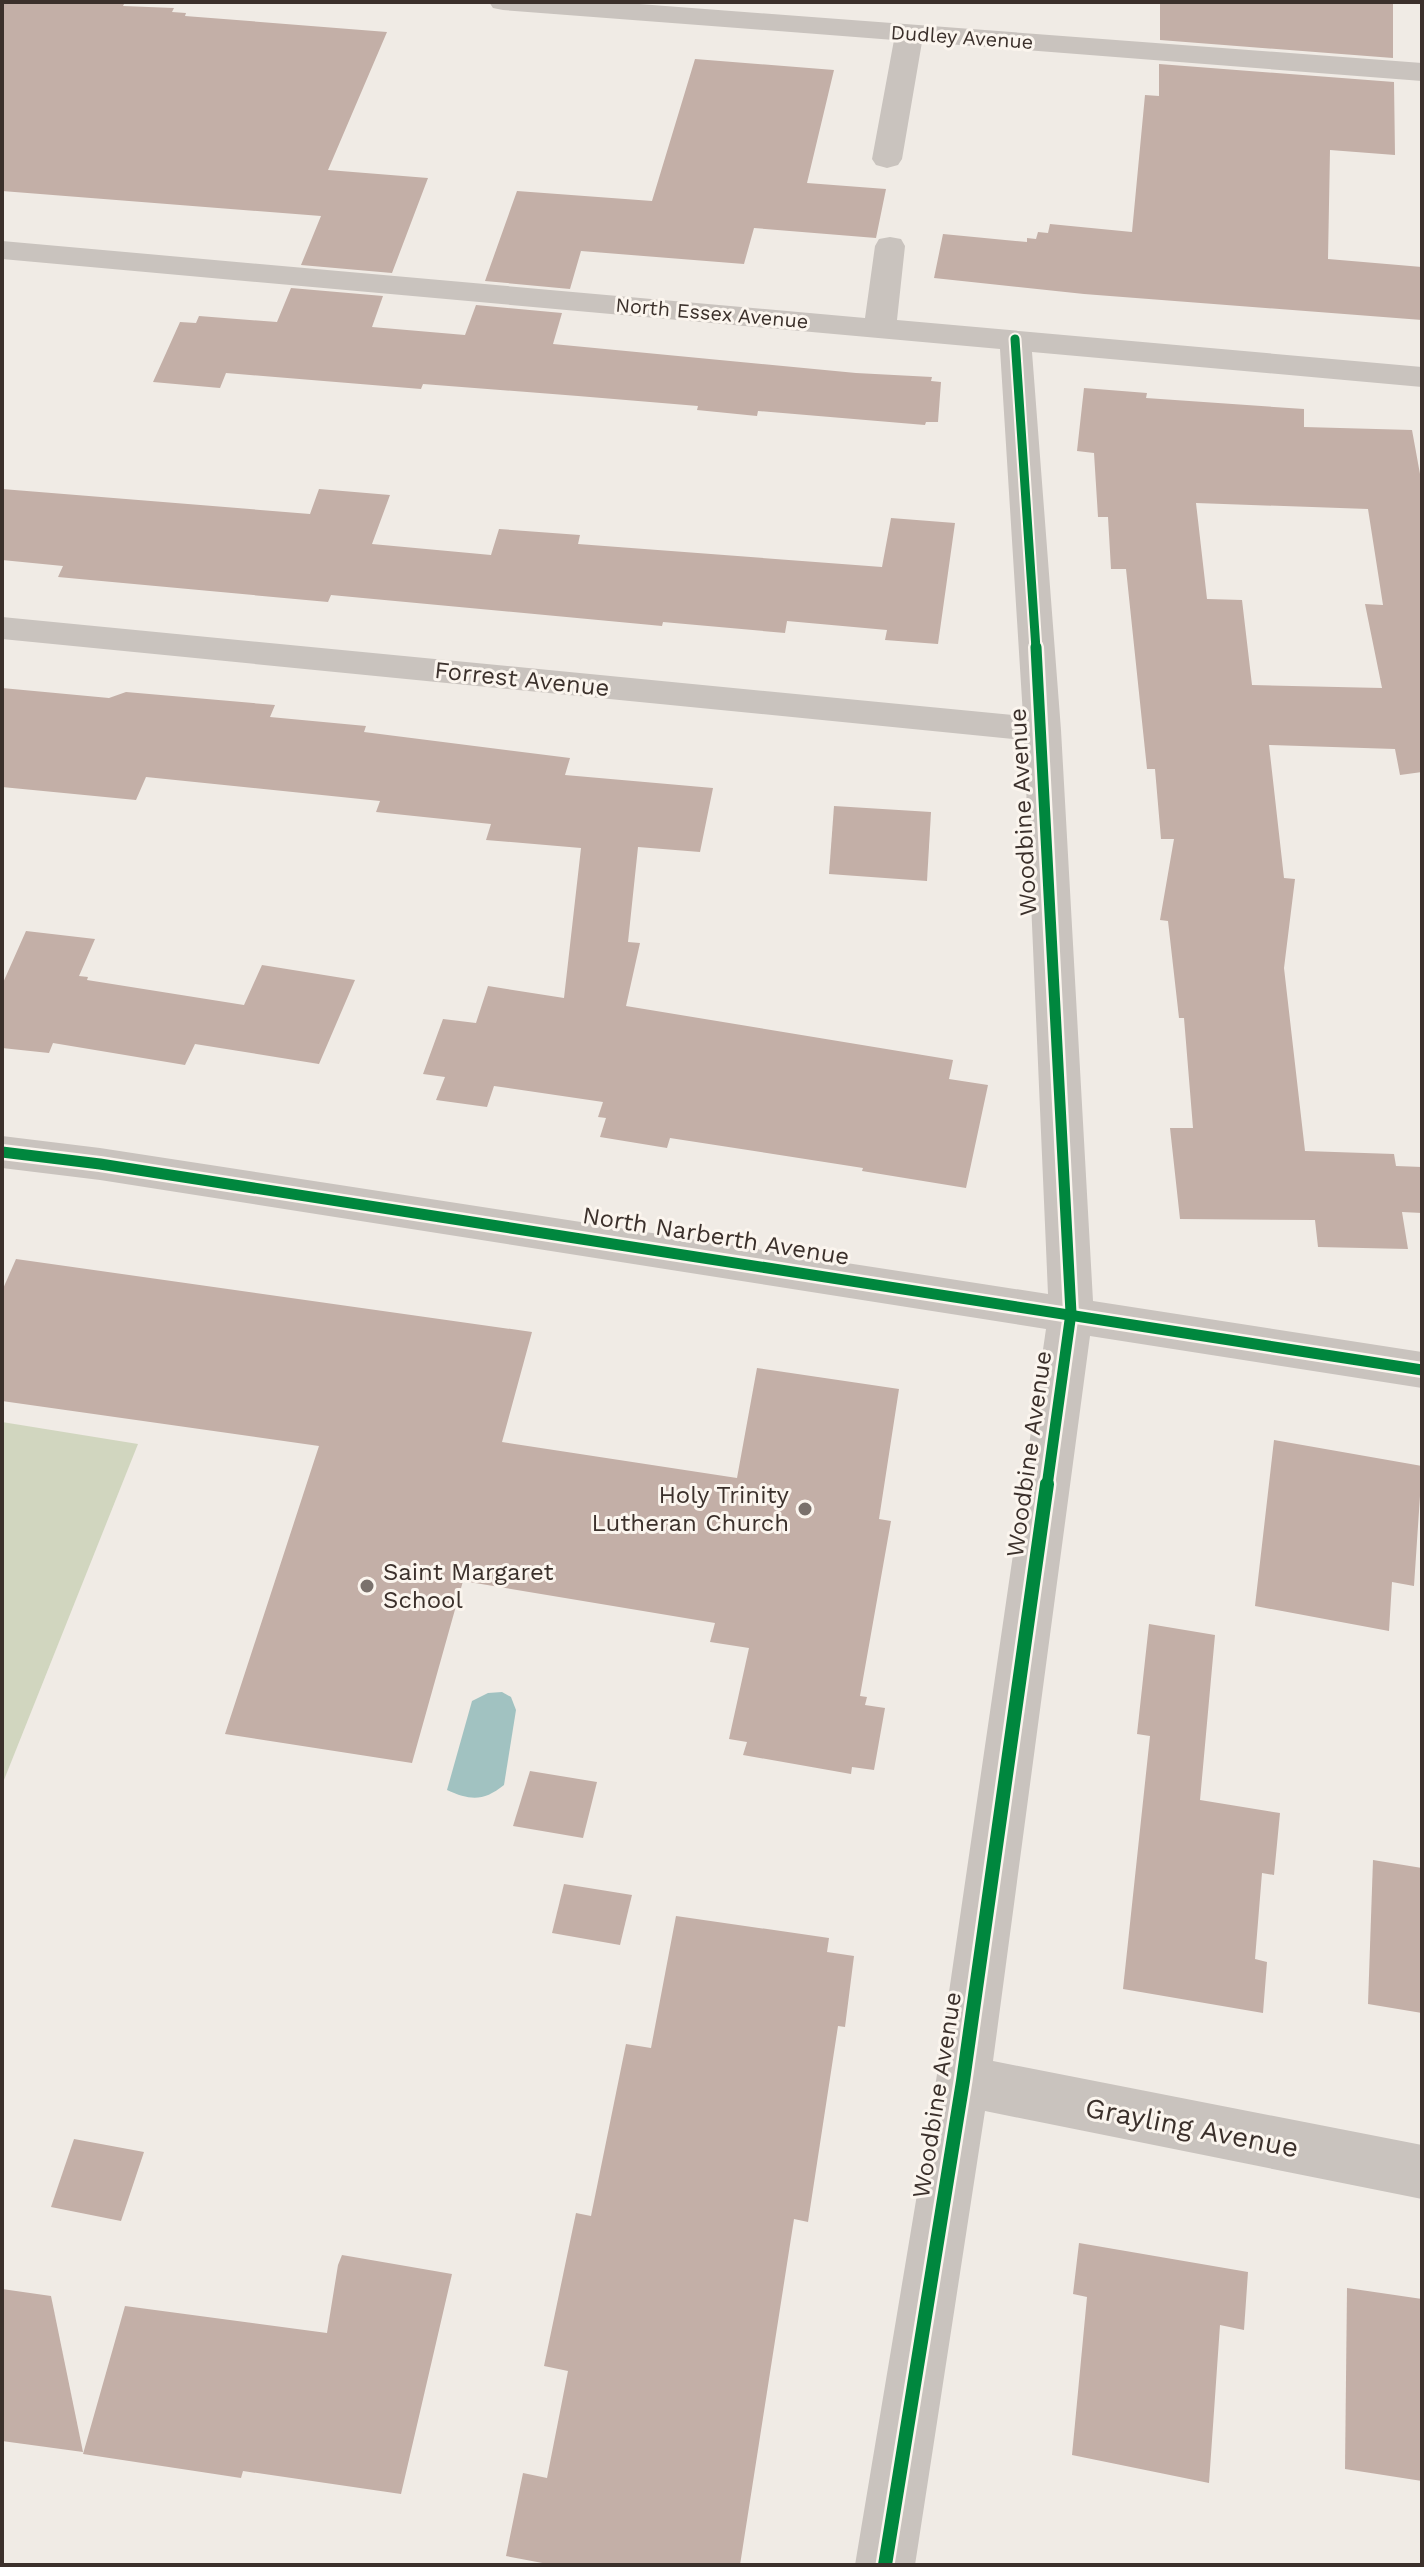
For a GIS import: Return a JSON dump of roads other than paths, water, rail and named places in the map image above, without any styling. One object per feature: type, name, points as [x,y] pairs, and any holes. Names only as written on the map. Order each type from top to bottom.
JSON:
[{"type":"street","name":"Dudley Avenue","points":[[503,2],[858,15],[909,33],[1422,72]]},
{"type":"street","points":[[887,159],[909,33]]},
{"type":"street","points":[[880,328],[890,246]]},
{"type":"street","name":"North Essex Avenue","points":[[2,250],[1422,377]]},
{"type":"street","name":"Woodbine Avenue","points":[[885,2565],[963,2081],[1071,1313],[1042,730],[1015,339]]},
{"type":"street","name":"Forrest Avenue","points":[[2,628],[1042,730]]},
{"type":"street","name":"North Narberth Avenue","points":[[5,1160],[1071,1313],[1422,1370]]},
{"type":"street","name":"Grayling Avenue","points":[[963,2081],[1422,2172]]},
{"type":"water","points":[[502,1692],[511,1697],[516,1710],[504,1785],[477,1798],[447,1790],[472,1701],[488,1693]]},
{"type":"place","name":"Holy Trinity Lutheran Church","points":[[805,1509]]},
{"type":"place","name":"Saint Margaret School","points":[[367,1586]]}]
